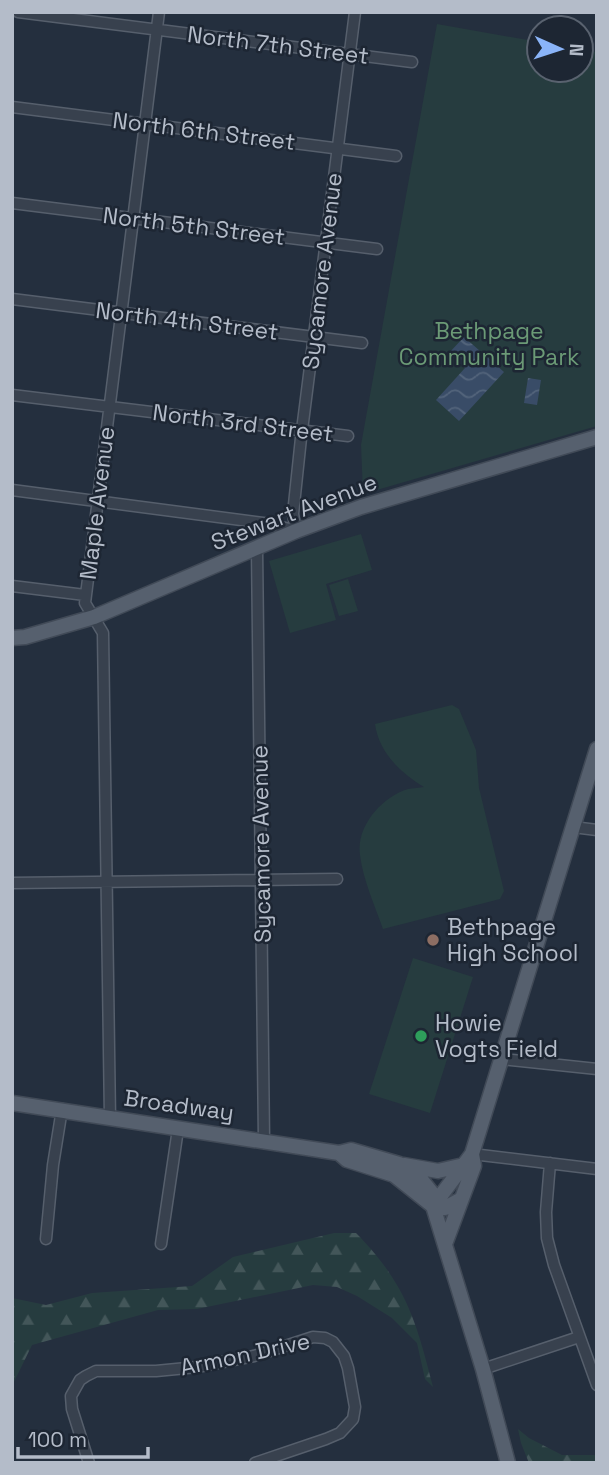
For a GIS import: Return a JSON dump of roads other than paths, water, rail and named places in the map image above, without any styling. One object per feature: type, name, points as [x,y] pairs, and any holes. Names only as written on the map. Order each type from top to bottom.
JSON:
[{"type":"main road","name":"Stewart Avenue","points":[[12,638],[94,617],[296,531],[361,507],[597,437]]},
{"type":"main road","points":[[460,1200],[445,1208],[433,1206],[468,1160],[502,1059],[597,749]]},
{"type":"main road","name":"Broadway","points":[[12,1102],[339,1153],[351,1150],[399,1164],[420,1178],[432,1193],[433,1206],[483,1369],[508,1463]]},
{"type":"main road","name":"Broadway","points":[[339,1153],[347,1160],[394,1175],[433,1206]]},
{"type":"main road","points":[[399,1164],[438,1171],[468,1160]]},
{"type":"main road","points":[[445,1244],[474,1166],[468,1160]]},
{"type":"street","name":"North 7th Street","points":[[18,12],[412,62]]},
{"type":"street","name":"Maple Avenue","points":[[110,1118],[103,633],[85,603],[85,595],[159,12]]},
{"type":"street","name":"Sycamore Avenue","points":[[296,531],[293,514],[302,431],[355,12]]},
{"type":"street","name":"North 6th Street","points":[[12,107],[396,156]]},
{"type":"street","name":"North 5th Street","points":[[12,203],[377,249]]},
{"type":"street","name":"North 4th Street","points":[[12,299],[362,343]]},
{"type":"street","name":"North 3rd Street","points":[[12,395],[348,436]]},
{"type":"street","points":[[12,490],[271,524],[296,531]]},
{"type":"street","name":"Sycamore Avenue","points":[[257,549],[264,1140]]},
{"type":"street","points":[[12,586],[85,595]]},
{"type":"street","points":[[573,827],[597,830]]},
{"type":"street","points":[[12,883],[337,879]]},
{"type":"street","points":[[502,1059],[597,1069]]},
{"type":"street","points":[[47,1240],[52,1165],[62,1109]]},
{"type":"street","points":[[161,1244],[178,1129]]},
{"type":"street","points":[[468,1160],[550,1163],[597,1169]]},
{"type":"street","points":[[550,1163],[547,1238],[597,1385]]},
{"type":"street","name":"Armon Drive","points":[[89,1463],[72,1409],[71,1396],[80,1380],[96,1371],[156,1371],[197,1367],[254,1356],[313,1337],[333,1342],[344,1356],[348,1368],[355,1407],[353,1419],[340,1433],[255,1463]]},
{"type":"street","points":[[483,1369],[579,1337]]},
{"type":"water","points":[[464,337],[504,372],[459,421],[436,400],[465,368],[449,353]]},
{"type":"water","points":[[528,378],[541,380],[537,405],[524,403]]},
{"type":"place","name":"Bethpage High School","points":[[433,940]]},
{"type":"place","name":"Howie Vogts Field","points":[[421,1036]]},
{"type":"park label","name":"Bethpage Community Park","points":[[489,344]]}]
